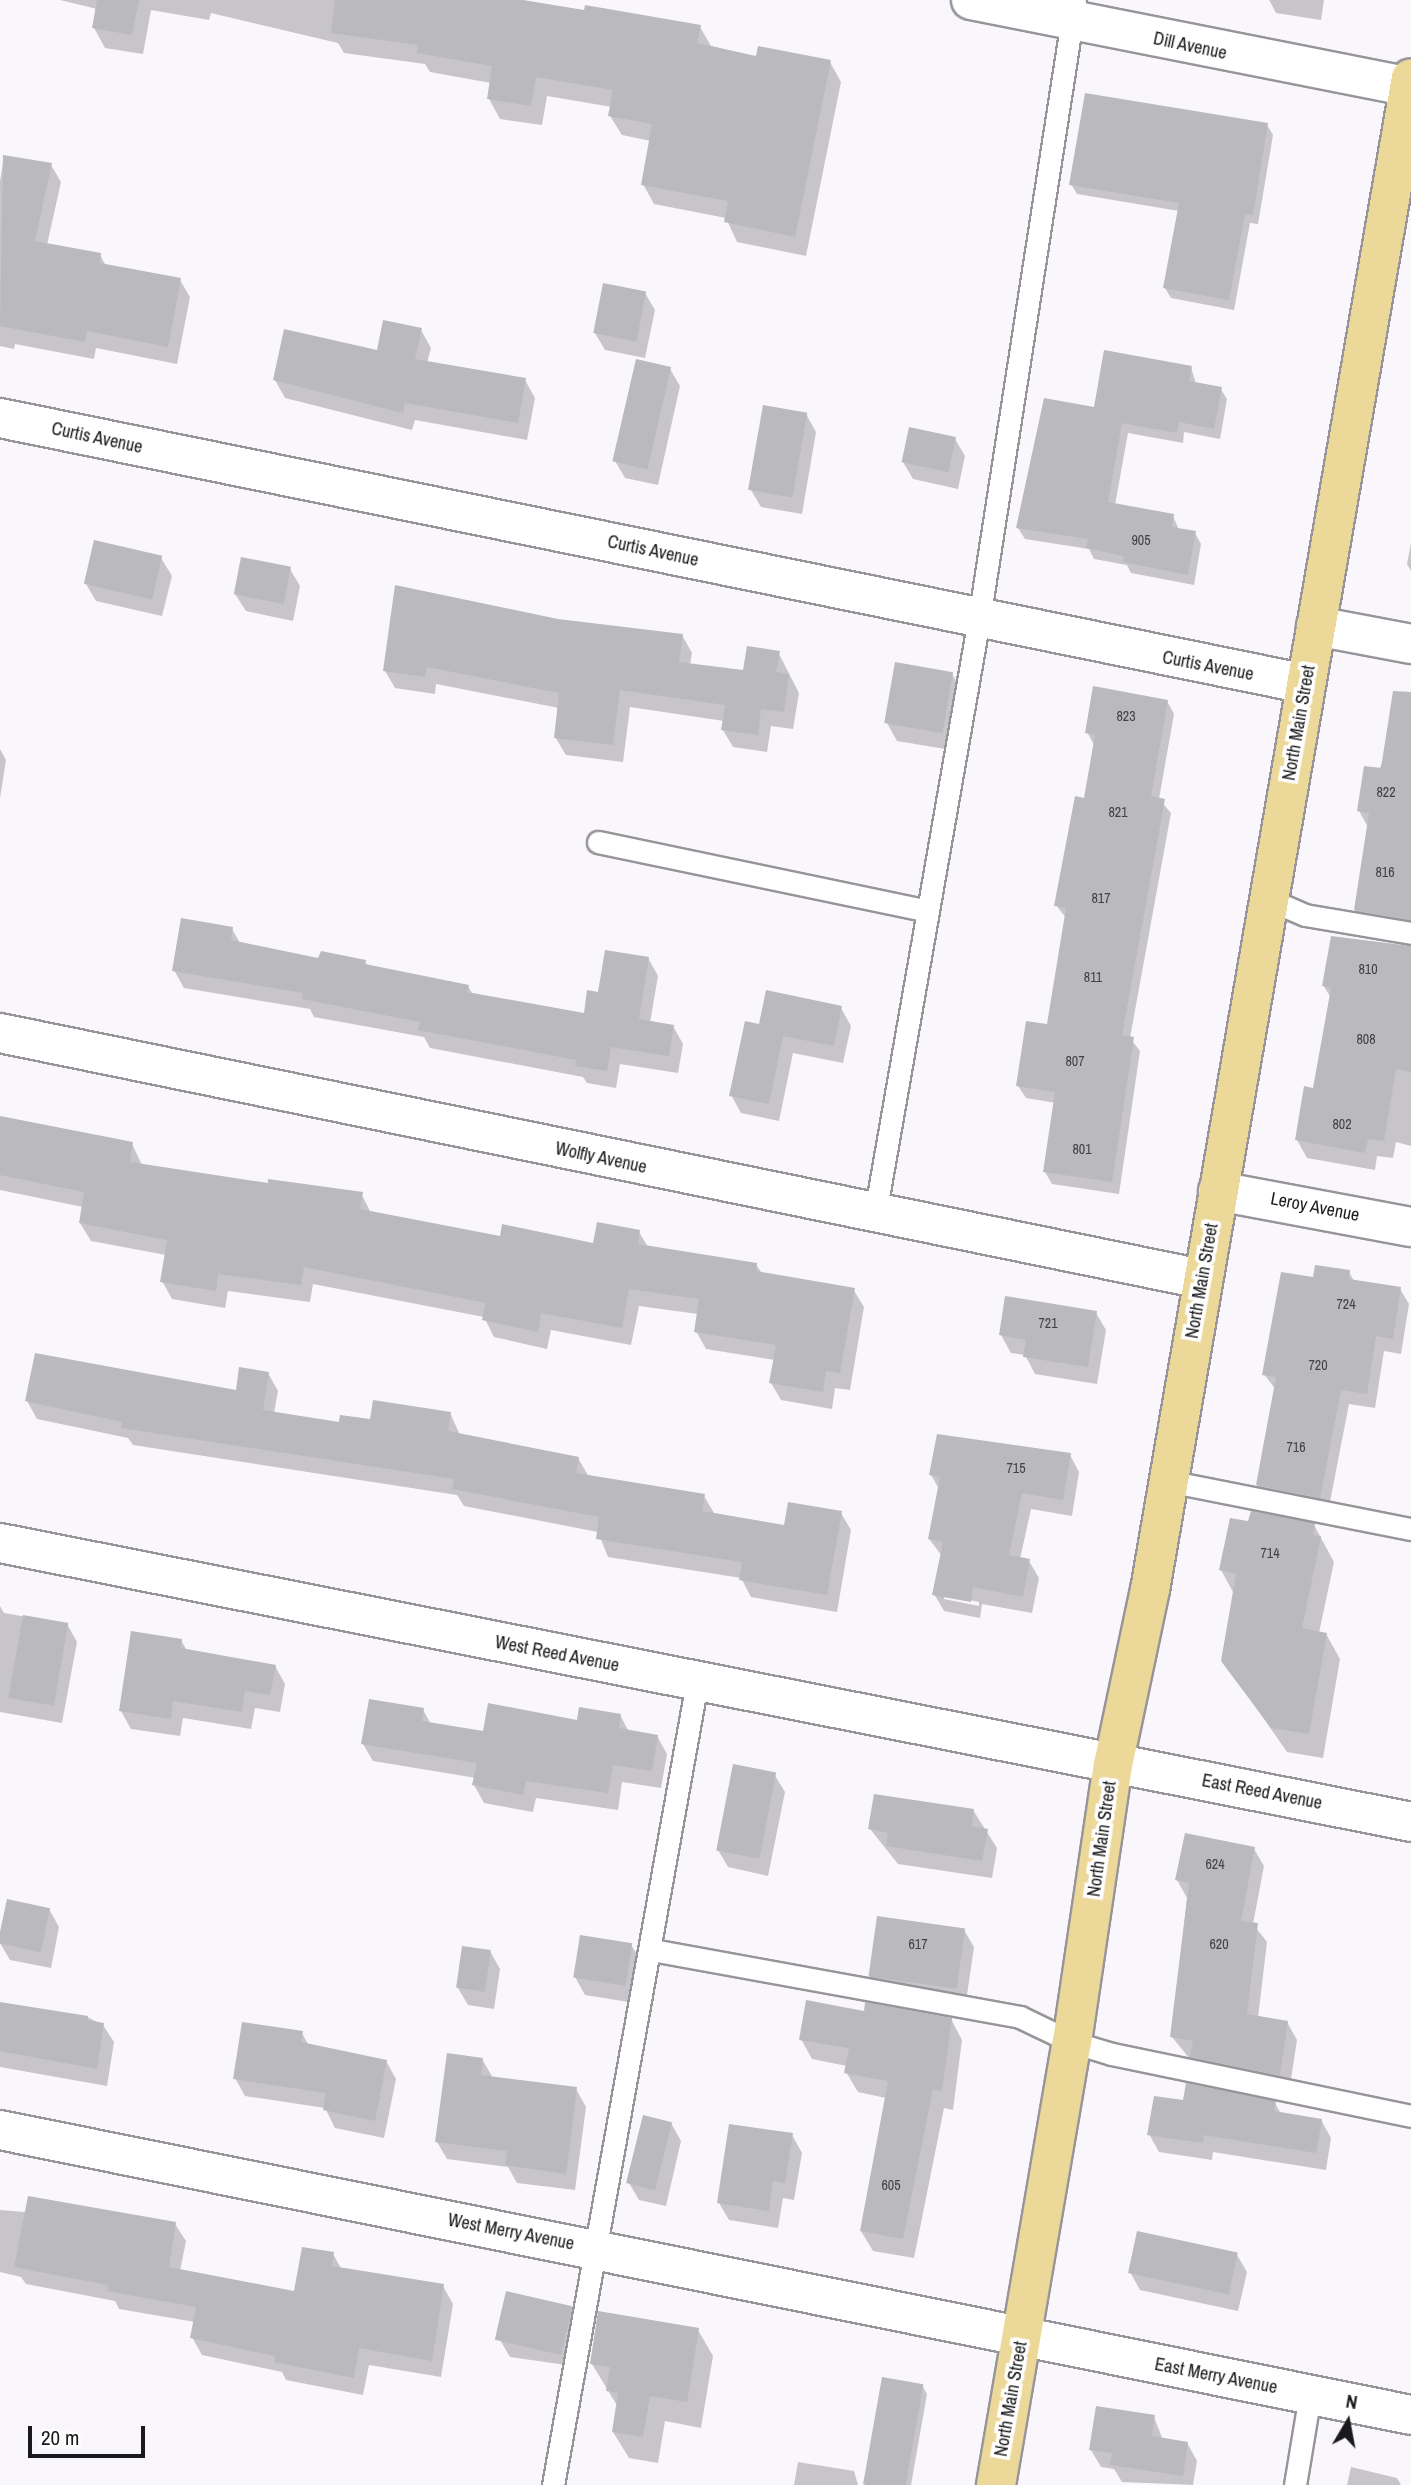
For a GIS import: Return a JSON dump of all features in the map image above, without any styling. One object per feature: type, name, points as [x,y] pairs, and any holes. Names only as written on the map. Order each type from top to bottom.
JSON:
[{"type":"main road","name":"North Main Street","points":[[996,2485],[1072,2042],[1113,1765],[1168,1481],[1410,83]]},
{"type":"street","name":"Dill Avenue","points":[[971,0],[1073,11],[1410,83]]},
{"type":"street","name":"Curtis Avenue","points":[[0,418],[1306,684]]},
{"type":"street","points":[[1316,625],[1411,644]]},
{"type":"street","name":"Wolfly Avenue","points":[[0,1033],[1202,1279]]},
{"type":"street","name":"Leroy Avenue","points":[[1218,1191],[1411,1227]]},
{"type":"street","name":"West Reed Avenue","points":[[0,1543],[697,1682],[1064,1749],[1113,1765]]},
{"type":"street","name":"East Reed Avenue","points":[[1113,1765],[1411,1822]]},
{"type":"street","name":"West Merry Avenue","points":[[0,2130],[1022,2337]]},
{"type":"street","name":"East Merry Avenue","points":[[1022,2337],[1411,2415]]},
{"type":"lane","points":[[875,1214],[979,619],[1073,11]]},
{"type":"lane","points":[[598,842],[929,911]]},
{"type":"lane","points":[[1268,899],[1305,915],[1411,933]]},
{"type":"lane","points":[[1168,1481],[1411,1529]]},
{"type":"lane","points":[[553,2485],[594,2249],[652,1950],[697,1682]]},
{"type":"lane","points":[[652,1950],[1020,2018],[1072,2042],[1411,2116]]},
{"type":"lane","points":[[1295,2485],[1310,2394]]},
{"type":"building","points":[[97,0],[139,0],[132,35],[92,28]]},
{"type":"building","points":[[335,0],[523,0],[584,10],[585,5],[701,25],[697,43],[756,56],[758,46],[831,60],[795,237],[724,222],[728,201],[641,185],[652,124],[608,116],[613,90],[536,77],[531,106],[487,99],[492,66],[417,53],[418,45],[331,33]]},
{"type":"building","points":[[1085,93],[1268,123],[1253,215],[1245,214],[1229,300],[1163,288],[1179,203],[1069,185]]},
{"type":"building","points":[[3,155],[52,163],[35,241],[101,253],[100,263],[181,278],[168,347],[87,331],[85,342],[0,326]]},
{"type":"building","points":[[603,283],[646,291],[636,341],[593,333]]},
{"type":"building","points":[[383,320],[422,328],[415,359],[526,378],[518,423],[405,403],[403,413],[273,380],[284,329],[377,350]]},
{"type":"building","points":[[1104,350],[1192,366],[1189,381],[1222,387],[1214,429],[1179,422],[1177,433],[1122,423],[1108,502],[1174,514],[1172,527],[1196,531],[1188,575],[1123,562],[1124,556],[1086,548],[1088,539],[1016,528],[1044,398],[1094,407]]},
{"type":"building","points":[[636,359],[671,367],[647,469],[612,461]]},
{"type":"building","points":[[763,405],[807,413],[792,498],[748,490]]},
{"type":"building","points":[[909,427],[956,437],[948,472],[902,462]]},
{"type":"building","points":[[94,540],[162,556],[152,600],[84,584]]},
{"type":"building","points":[[241,557],[291,567],[284,604],[234,594]]},
{"type":"building","points":[[395,585],[558,619],[683,634],[679,662],[743,670],[747,646],[780,651],[776,672],[789,674],[784,712],[761,709],[758,735],[721,730],[725,705],[620,690],[613,745],[554,738],[559,693],[427,667],[425,677],[383,671]]},
{"type":"building","points":[[895,662],[953,672],[942,733],[884,723]]},
{"type":"building","points":[[1093,686],[1168,700],[1151,796],[1165,799],[1122,1035],[1134,1037],[1112,1182],[1043,1172],[1055,1092],[1016,1086],[1026,1021],[1047,1024],[1066,908],[1054,906],[1075,796],[1084,798],[1095,735],[1085,733]]},
{"type":"building","points":[[1393,691],[1411,692],[1411,920],[1354,910],[1369,813],[1357,811],[1364,766],[1381,768]]},
{"type":"building","points":[[181,918],[233,927],[231,940],[318,958],[321,951],[366,960],[365,964],[469,985],[467,992],[584,1013],[587,990],[598,992],[605,950],[649,957],[639,1019],[674,1025],[669,1056],[611,1047],[607,1071],[575,1066],[576,1060],[418,1030],[420,1022],[302,999],[303,993],[172,971]]},
{"type":"building","points":[[1331,936],[1411,946],[1411,1072],[1396,1069],[1384,1141],[1368,1139],[1365,1153],[1295,1140],[1304,1086],[1313,1088],[1331,988],[1322,986]]},
{"type":"building","points":[[766,990],[842,1006],[834,1046],[783,1036],[769,1104],[729,1096],[745,1021],[759,1024]]},
{"type":"building","points":[[0,1116],[133,1142],[130,1162],[268,1183],[268,1179],[363,1192],[360,1209],[500,1236],[502,1224],[593,1243],[597,1222],[640,1230],[638,1244],[757,1263],[756,1271],[855,1288],[840,1373],[826,1371],[823,1392],[769,1383],[776,1345],[694,1332],[699,1299],[629,1289],[622,1328],[541,1313],[538,1332],[482,1320],[486,1303],[304,1267],[301,1285],[218,1274],[216,1291],[160,1282],[167,1240],[79,1223],[84,1192],[0,1175]]},
{"type":"building","points":[[1315,1265],[1350,1270],[1349,1279],[1401,1287],[1393,1339],[1376,1336],[1367,1394],[1341,1390],[1320,1498],[1256,1485],[1276,1377],[1262,1375],[1281,1272],[1313,1277]]},
{"type":"building","points":[[1005,1296],[1097,1311],[1088,1367],[1023,1357],[1026,1340],[999,1335]]},
{"type":"building","points":[[35,1353],[236,1390],[239,1367],[269,1372],[263,1410],[339,1422],[340,1415],[370,1419],[373,1400],[451,1412],[448,1431],[579,1457],[576,1473],[705,1494],[702,1511],[784,1525],[788,1502],[842,1511],[827,1595],[739,1580],[742,1562],[596,1539],[599,1517],[452,1489],[454,1479],[121,1428],[122,1422],[25,1401]]},
{"type":"building","points":[[937,1434],[1071,1453],[1063,1500],[1022,1493],[1009,1555],[1030,1559],[1023,1597],[973,1587],[971,1602],[932,1595],[943,1542],[928,1539],[940,1477],[929,1475]]},
{"type":"building","points":[[1251,1511],[1315,1523],[1313,1535],[1321,1536],[1302,1628],[1327,1633],[1309,1734],[1271,1728],[1221,1661],[1236,1574],[1219,1570],[1230,1518],[1248,1521]]},
{"type":"building","points":[[23,1615],[68,1623],[54,1706],[8,1698]]},
{"type":"building","points":[[131,1631],[182,1639],[181,1648],[276,1665],[270,1695],[245,1691],[242,1712],[173,1701],[171,1719],[119,1711]]},
{"type":"building","points":[[369,1699],[424,1708],[422,1721],[483,1731],[488,1703],[577,1720],[579,1707],[621,1714],[619,1728],[658,1735],[652,1771],[613,1765],[608,1793],[526,1781],[523,1795],[472,1785],[477,1763],[361,1744]]},
{"type":"building","points":[[733,1764],[776,1772],[759,1859],[716,1850]]},
{"type":"building","points":[[874,1794],[974,1809],[972,1826],[988,1829],[982,1861],[886,1846],[888,1833],[868,1829]]},
{"type":"building","points":[[1185,1833],[1255,1847],[1241,1921],[1258,1923],[1247,2014],[1288,2021],[1280,2075],[1190,2057],[1193,2041],[1170,2037],[1189,1883],[1175,1880]]},
{"type":"building","points":[[7,1899],[50,1908],[41,1952],[0,1944]]},
{"type":"building","points":[[877,1916],[965,1928],[957,1989],[869,1976]]},
{"type":"building","points":[[580,1935],[632,1943],[626,1986],[573,1977]]},
{"type":"building","points":[[462,1946],[491,1950],[485,1992],[456,1988]]},
{"type":"building","points":[[806,2000],[864,2011],[865,2002],[952,2018],[942,2091],[933,2089],[903,2239],[860,2231],[888,2081],[844,2073],[849,2048],[799,2040]]},
{"type":"building","points":[[0,2002],[88,2016],[88,2020],[104,2023],[97,2069],[0,2051]]},
{"type":"building","points":[[242,2022],[303,2031],[301,2042],[387,2060],[375,2121],[323,2110],[326,2093],[233,2079]]},
{"type":"building","points":[[447,2053],[483,2058],[481,2075],[577,2087],[566,2174],[505,2165],[507,2151],[435,2142]]},
{"type":"building","points":[[1186,2083],[1276,2101],[1274,2111],[1322,2119],[1316,2153],[1204,2135],[1203,2143],[1147,2135],[1154,2096],[1183,2100]]},
{"type":"building","points":[[643,2115],[672,2122],[655,2190],[626,2183]]},
{"type":"building","points":[[729,2124],[793,2133],[785,2183],[773,2181],[769,2211],[717,2203]]},
{"type":"building","points":[[28,2196],[176,2222],[169,2267],[294,2291],[302,2247],[334,2252],[332,2266],[444,2284],[432,2361],[359,2348],[354,2378],[274,2362],[275,2356],[190,2338],[196,2307],[107,2291],[108,2285],[14,2267]]},
{"type":"building","points":[[1137,2231],[1238,2252],[1229,2294],[1128,2273]]},
{"type":"building","points":[[506,2291],[572,2306],[561,2355],[495,2340]]},
{"type":"building","points":[[598,2311],[699,2328],[687,2402],[650,2396],[643,2437],[612,2432],[618,2393],[606,2391],[610,2367],[590,2364]]},
{"type":"building","points":[[882,2377],[923,2384],[906,2485],[863,2484]]},
{"type":"building","points":[[1096,2406],[1155,2415],[1152,2436],[1188,2442],[1183,2476],[1110,2465],[1112,2453],[1089,2450]]}]
